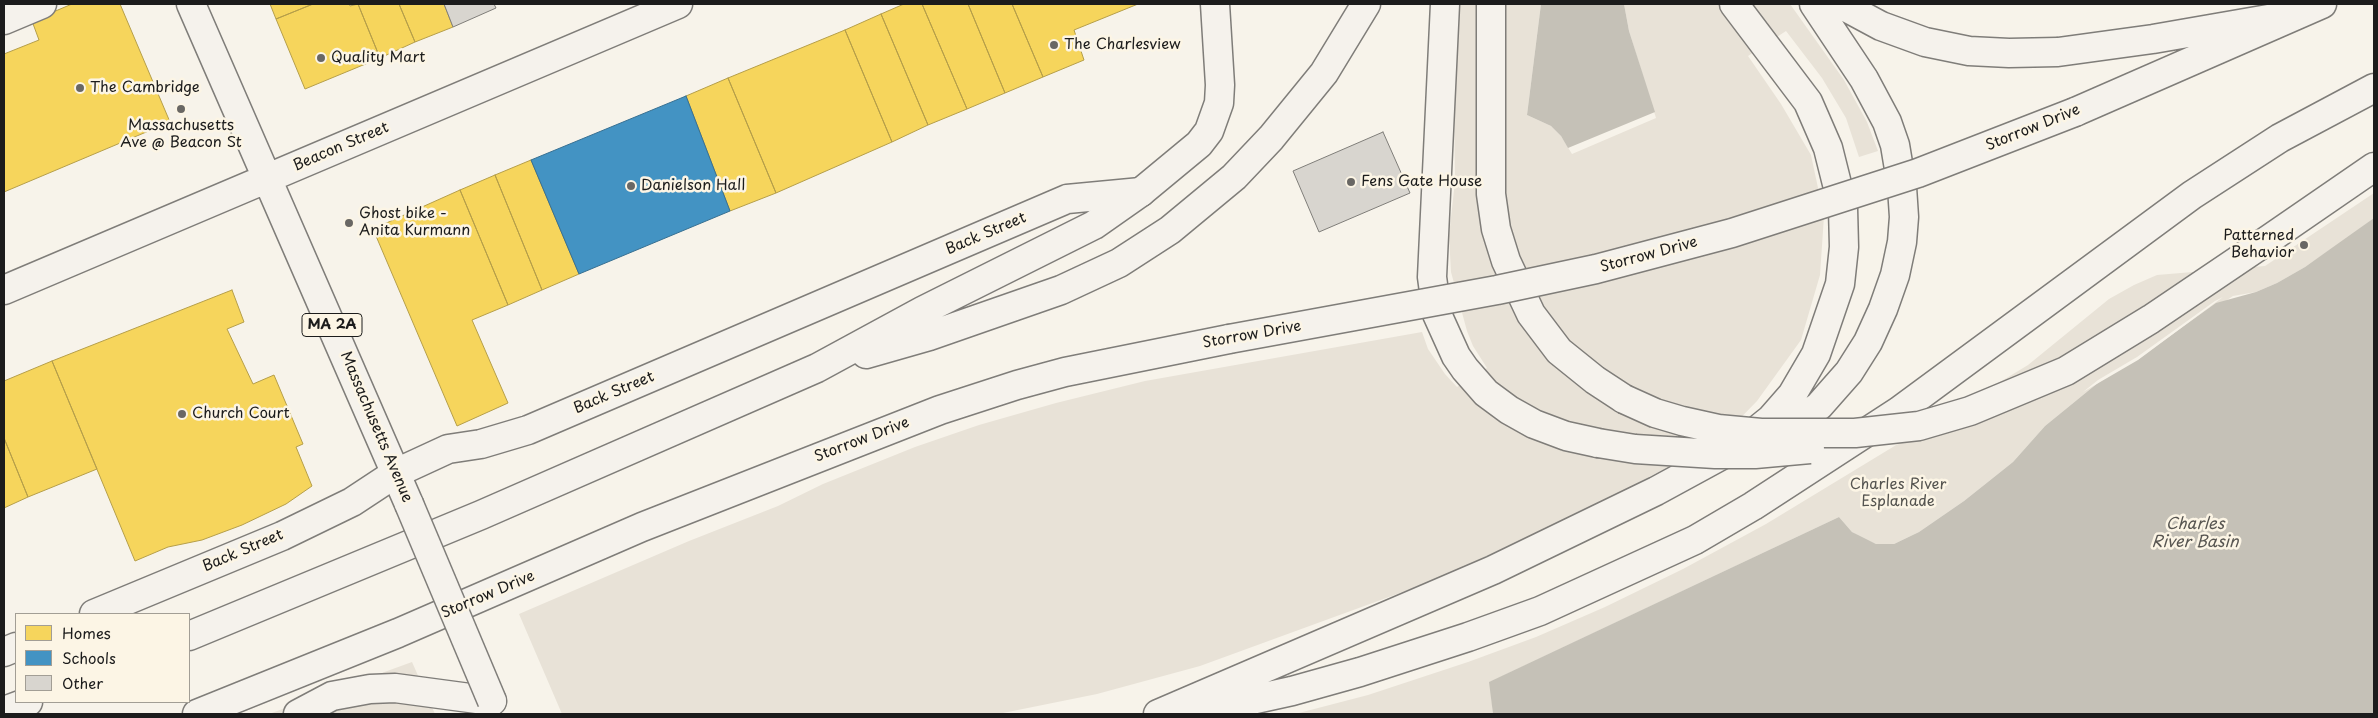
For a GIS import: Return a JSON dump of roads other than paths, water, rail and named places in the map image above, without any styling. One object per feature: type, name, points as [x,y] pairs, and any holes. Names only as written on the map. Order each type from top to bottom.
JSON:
[{"type":"main road","points":[[4,20],[42,4]]},
{"type":"main road","name":"Massachusetts Avenue","points":[[191,4],[266,179],[301,253],[495,707]]},
{"type":"main road","name":"Beacon Street","points":[[4,290],[678,4]]},
{"type":"main road","points":[[190,636],[482,515],[816,368],[922,311],[1072,237],[1111,214],[1199,144],[1215,118],[1219,103],[1221,71],[1215,4]]},
{"type":"main road","points":[[816,368],[929,336],[1044,297],[1094,276],[1150,244],[1194,211],[1254,157],[1299,105],[1324,72],[1366,4]]},
{"type":"main road","points":[[1445,4],[1432,277],[1438,314],[1456,356],[1486,393],[1509,410],[1541,428],[1598,443],[1672,452],[1755,454],[1795,451],[1919,426],[1970,411],[2066,371],[2151,319],[2374,167]]},
{"type":"main road","points":[[1491,4],[1491,194],[1496,229],[1510,270],[1531,314],[1559,351],[1595,380],[1624,399],[1654,413],[1718,429],[1802,435],[1855,433],[1919,426]]},
{"type":"main road","points":[[1734,4],[1808,102],[1825,140],[1837,179],[1843,208],[1844,262],[1832,310],[1808,370],[1792,395],[1774,415],[1735,448]]},
{"type":"main road","points":[[1158,714],[1493,570],[1648,495],[1735,448],[1760,440],[1794,424],[1828,396],[1849,372],[1868,342],[1887,298],[1900,253],[1903,230],[1903,196],[1898,158],[1890,129],[1868,84],[1814,4]]},
{"type":"main road","points":[[1840,4],[1881,26],[1925,42],[1969,51],[2009,53],[2058,52],[2153,39],[2297,14]]},
{"type":"main road","name":"Storrow Drive","points":[[197,714],[398,633],[642,527],[940,410],[1017,385],[1065,372],[1497,290],[1596,268],[1732,233],[1918,173],[2075,112],[2258,30],[2322,4]]},
{"type":"main road","points":[[1188,714],[1352,675],[1468,638],[1548,608],[1695,540],[1753,506],[1899,411],[2192,195],[2280,138],[2374,88]]},
{"type":"main road","name":"Back Street","points":[[96,613],[282,536],[352,502],[396,473],[448,449],[481,444],[528,430],[1067,200],[1141,192]]},
{"type":"main road","points":[[298,714],[332,696],[370,688],[395,688],[495,707]]},
{"type":"main road","points":[[4,711],[25,703]]},
{"type":"water","points":[[1541,4],[1624,4],[1629,31],[1655,112],[1568,148],[1561,136],[1551,126],[1527,115]]},
{"type":"water","name":"Charles River Basin","points":[[2374,218],[2374,714],[1493,714],[1489,682],[1839,517],[1852,532],[1876,544],[1894,544],[1919,532],[1964,501],[2013,462],[2045,426],[2099,382],[2138,359],[2216,303],[2256,292],[2277,283],[2305,267]]},
{"type":"place","name":"The Charlesview","points":[[1054,45]]},
{"type":"place","name":"Quality Mart","points":[[321,58]]},
{"type":"place","name":"The Cambridge","points":[[80,88]]},
{"type":"place","name":"Massachusetts Ave @ Beacon St","points":[[181,109]]},
{"type":"place","name":"Fens Gate House","points":[[1351,182]]},
{"type":"place","name":"Danielson Hall","points":[[631,186]]},
{"type":"place","name":"Ghost bike - Anita Kurmann","points":[[349,223]]},
{"type":"place","name":"Patterned Behavior","points":[[2304,245]]},
{"type":"place","name":"Church Court","points":[[182,414]]},
{"type":"park label","name":"Charles River Esplanade","points":[[1898,494]]}]
